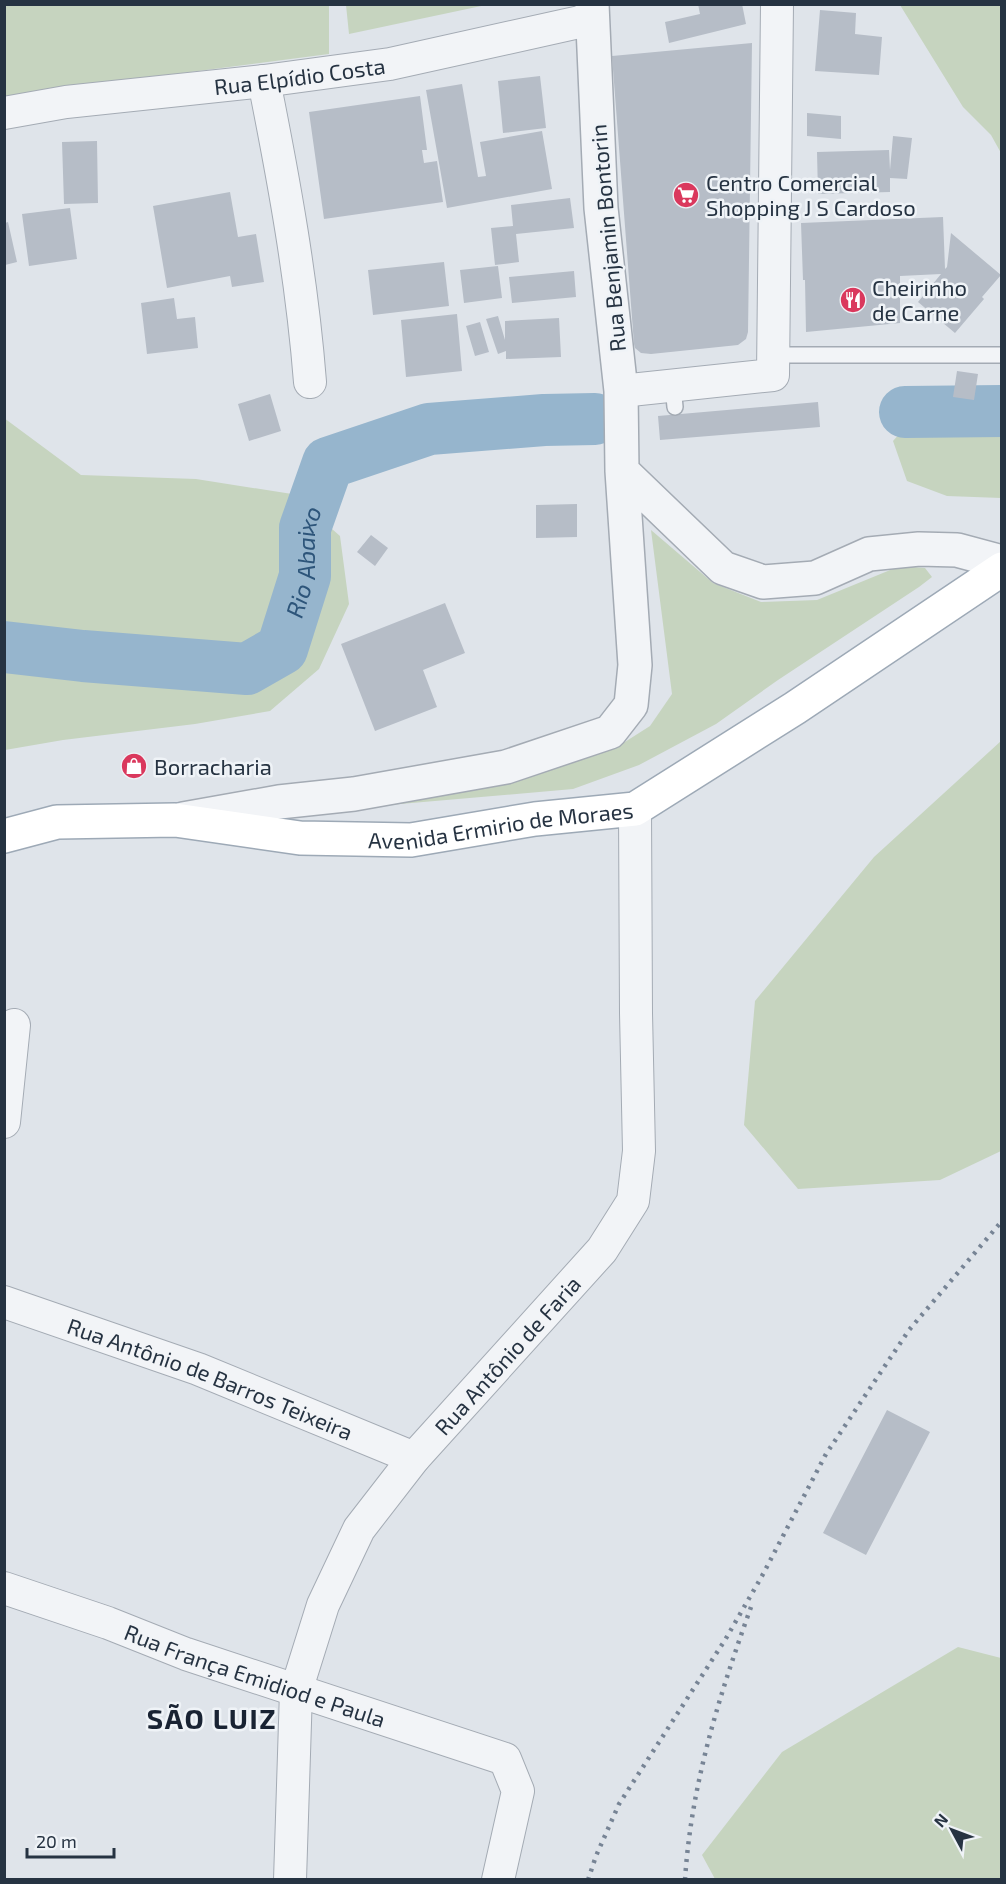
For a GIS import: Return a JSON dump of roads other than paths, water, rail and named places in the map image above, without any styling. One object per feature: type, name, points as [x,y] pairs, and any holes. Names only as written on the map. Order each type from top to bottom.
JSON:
[{"type":"main road","name":"Avenida Ermirio de Moraes","points":[[4,837],[57,822],[175,820],[300,837],[411,840],[535,819],[635,809],[795,708],[1002,569]]},
{"type":"street","points":[[621,391],[674,396],[773,365],[777,4]]},
{"type":"street","name":"Rua Elpídio Costa","points":[[4,112],[66,102],[264,81],[390,64],[593,12]]},
{"type":"street","name":"Rua Benjamin Bontorin","points":[[175,820],[279,802],[354,794],[506,767],[610,732],[631,705],[635,665],[622,471],[621,391],[602,208],[593,12]]},
{"type":"street","points":[[264,81],[301,287],[310,382]]},
{"type":"street","points":[[622,471],[723,568],[763,582],[815,578],[869,554],[919,549],[957,550],[1002,562]]},
{"type":"street","name":"Rua Antônio de Faria","points":[[290,1880],[296,1691],[323,1605],[359,1529],[414,1458],[496,1370],[602,1250],[633,1201],[639,1151],[635,809]]},
{"type":"street","points":[[4,1122],[14,1025]]},
{"type":"street","name":"Rua Antônio de Barros Teixeira","points":[[4,1302],[198,1369],[414,1458]]},
{"type":"street","name":"Rua França Emidiod e Paula","points":[[4,1588],[108,1623],[186,1654],[505,1759],[518,1791],[498,1880]]},
{"type":"lane","points":[[773,365],[1002,355]]},
{"type":"waterway","name":"Rio Abaixo","points":[[905,412],[1002,411]]},
{"type":"waterway","name":"Rio Abaixo","points":[[4,647],[83,656],[247,669],[282,649],[305,576],[305,528],[328,463],[429,429],[544,420],[595,419]]},
{"type":"railway","points":[[588,1880],[619,1804],[725,1640],[762,1576],[826,1454],[909,1330],[1002,1221]]},
{"type":"railway","points":[[685,1880],[693,1810],[708,1741],[751,1607]]},
{"type":"place","name":"Centro Comercial Shopping J S Cardoso","points":[[686,195]]},
{"type":"place","name":"Cheirinho de Carne","points":[[853,300]]},
{"type":"place","name":"Borracharia","points":[[134,766]]},
{"type":"district","name":"SÃO LUIZ","points":[[212,1718]]}]
